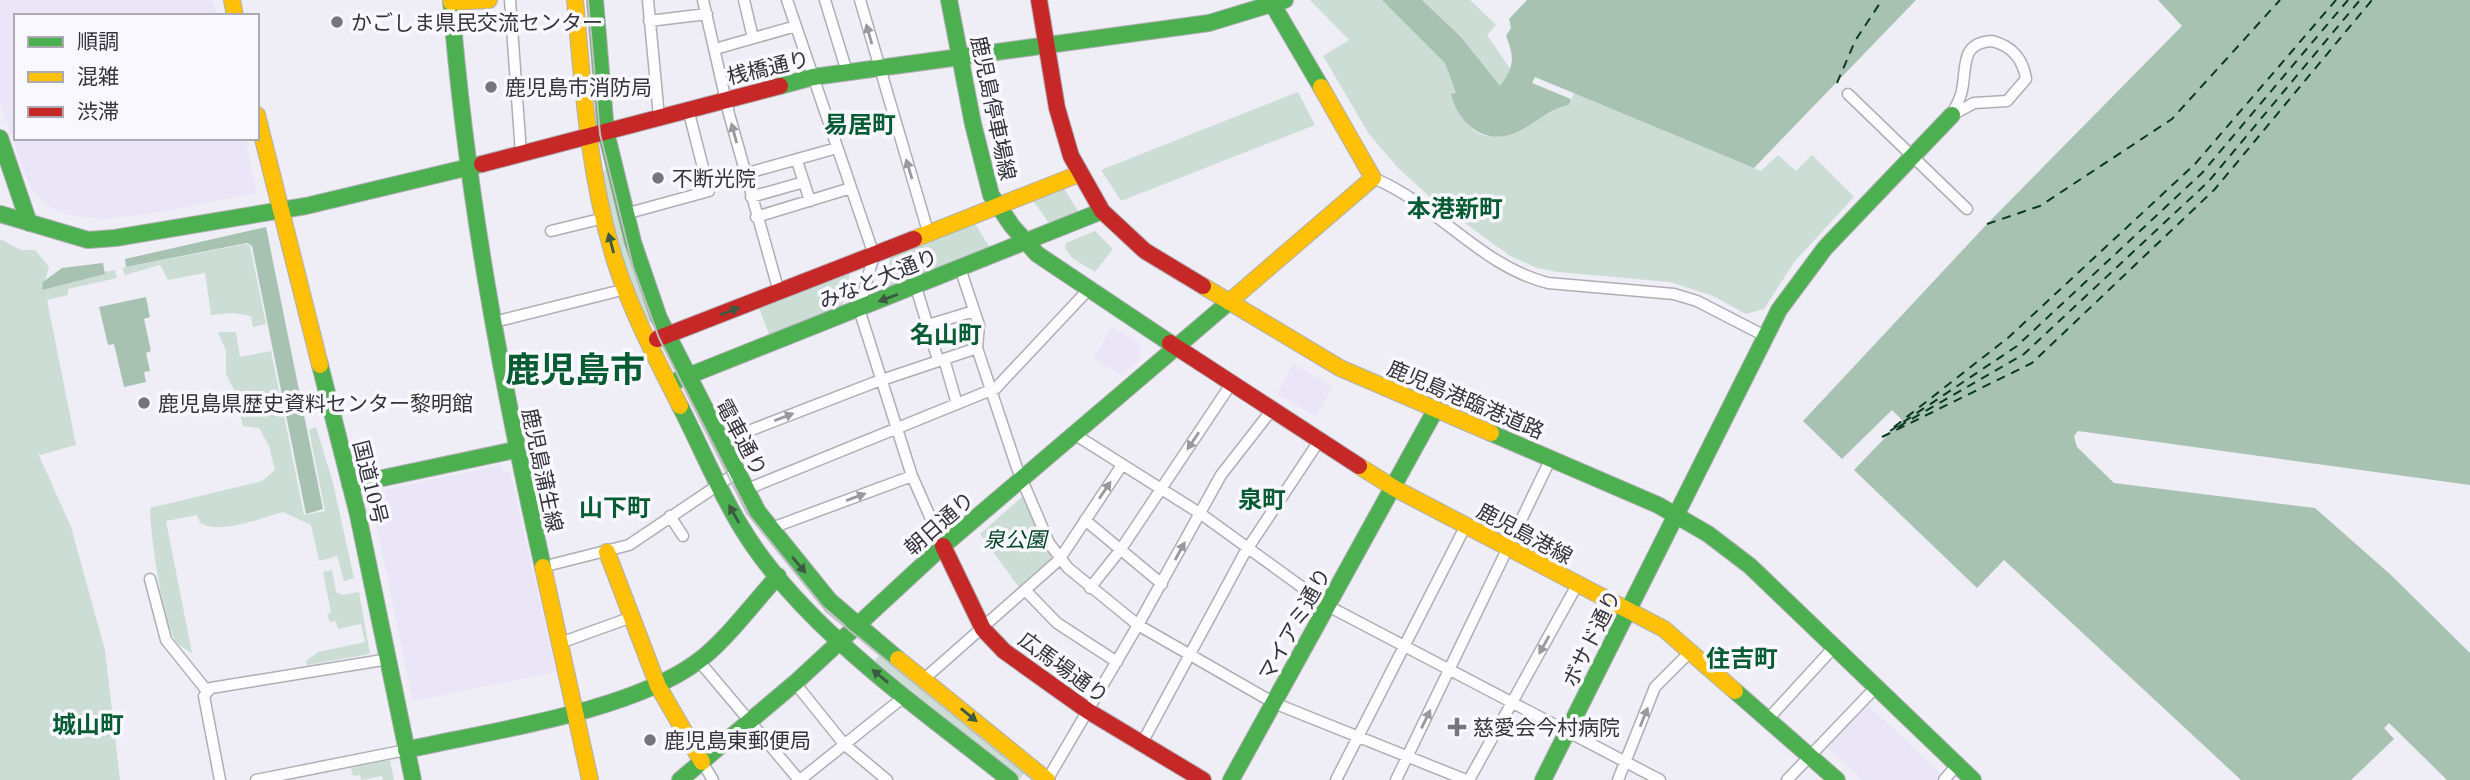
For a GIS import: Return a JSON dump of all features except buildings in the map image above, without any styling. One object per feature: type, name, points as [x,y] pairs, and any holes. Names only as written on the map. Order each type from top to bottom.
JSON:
[{"type":"main road","points":[[451,1],[489,0]]},
{"type":"main road","name":"電車通り","points":[[575,0],[587,138],[604,218],[626,289],[648,342],[740,526],[778,576],[839,642],[1010,780]]},
{"type":"main road","name":"電車通り","points":[[595,0],[606,132],[625,214],[667,335],[745,490],[769,529],[829,600],[1047,780]]},
{"type":"main road","name":"鹿児島停車場線","points":[[949,0],[985,175],[998,206],[1026,243],[1047,263],[1175,347]]},
{"type":"main road","name":"鹿児島港臨港道路","points":[[1039,0],[1057,108],[1079,174],[1102,211],[1145,251],[1340,368],[1675,514],[1741,558],[1973,780]]},
{"type":"main road","name":"鹿児島蒲生線","points":[[451,1],[464,166],[515,450],[590,780]]},
{"type":"main road","points":[[1276,1],[1373,178]]},
{"type":"main road","name":"桟橋通り","points":[[0,214],[88,240],[306,206],[587,138],[813,77],[1209,23],[1276,1]]},
{"type":"main road","name":"ボサド通り","points":[[1543,780],[1765,336],[1786,300],[1818,256],[1952,115]]},
{"type":"main road","name":"国道10号","points":[[259,123],[351,485],[412,780]]},
{"type":"main road","points":[[0,138],[29,223]]},
{"type":"main road","name":"みなと大通り","points":[[648,342],[929,235],[1079,174]]},
{"type":"main road","name":"朝日通り","points":[[680,780],[795,683],[943,546],[1373,178]]},
{"type":"main road","name":"みなと大通り","points":[[670,383],[1102,211]]},
{"type":"main road","name":"鹿児島港線","points":[[1175,347],[1394,488],[1664,629],[1692,650],[1837,780]]},
{"type":"main road","name":"マイアミ通り","points":[[1231,780],[1436,409]]},
{"type":"main road","points":[[351,485],[515,450]]},
{"type":"main road","name":"広馬場通り","points":[[943,546],[983,629],[1004,651],[1088,711],[1203,780]]},
{"type":"main road","points":[[607,552],[658,686],[702,762]]},
{"type":"main road","points":[[406,750],[575,712],[658,686],[699,661],[778,576]]},
{"type":"street","points":[[510,0],[521,153]]},
{"type":"street","points":[[648,0],[659,117]]},
{"type":"street","points":[[703,0],[744,174],[779,292]]},
{"type":"street","points":[[744,0],[753,38]]},
{"type":"street","points":[[787,0],[874,255],[859,309],[912,476],[943,546]]},
{"type":"street","points":[[825,0],[847,72]]},
{"type":"street","points":[[860,0],[929,235]]},
{"type":"street","points":[[649,20],[706,14]]},
{"type":"street","points":[[715,49],[796,26]]},
{"type":"street","points":[[1984,41],[2001,43],[2020,58],[2026,79],[2014,95],[1999,103],[1973,103],[1952,115],[1962,91],[1964,61],[1974,44],[1984,41]]},
{"type":"street","points":[[1848,94],[1967,209]]},
{"type":"street","points":[[625,214],[709,191],[688,109]]},
{"type":"street","points":[[744,174],[837,148]]},
{"type":"street","points":[[797,161],[810,201]]},
{"type":"street","points":[[1373,178],[1397,188],[1500,264],[1530,278],[1548,283],[1674,294],[1697,302],[1765,336]]},
{"type":"street","points":[[751,197],[804,182]]},
{"type":"street","points":[[756,217],[850,188]]},
{"type":"street","points":[[551,231],[604,218]]},
{"type":"street","points":[[960,268],[981,332],[977,348],[990,390],[1021,479],[1059,560],[1090,588],[1139,625],[1274,704],[1467,780],[1577,585]]},
{"type":"street","points":[[916,286],[957,404]]},
{"type":"street","points":[[494,322],[626,289]]},
{"type":"street","points":[[745,490],[990,390],[1088,290]]},
{"type":"street","points":[[928,325],[974,311]]},
{"type":"street","points":[[720,442],[881,380],[977,348]]},
{"type":"street","points":[[1090,588],[1121,549],[1231,384]]},
{"type":"street","points":[[1047,780],[1139,625],[1221,475],[1271,411]]},
{"type":"street","points":[[1074,434],[1201,514],[1328,606],[1660,780]]},
{"type":"street","points":[[1141,745],[1249,547],[1319,441]]},
{"type":"street","points":[[1396,780],[1551,458]]},
{"type":"street","points":[[924,679],[1059,560],[1122,465]]},
{"type":"street","points":[[542,567],[629,545],[717,483],[736,473]]},
{"type":"street","points":[[769,529],[912,476]]},
{"type":"street","points":[[670,516],[683,536]]},
{"type":"street","points":[[1085,520],[1162,584]]},
{"type":"street","points":[[1336,780],[1466,525]]},
{"type":"street","points":[[150,579],[166,640],[207,691]]},
{"type":"street","points":[[1026,591],[1058,623],[1117,662]]},
{"type":"street","points":[[560,643],[632,617]]},
{"type":"street","points":[[1768,719],[1835,646]]},
{"type":"street","points":[[1618,780],[1655,687],[1692,650]]},
{"type":"street","points":[[220,780],[204,696],[211,688],[389,659]]},
{"type":"street","points":[[699,661],[799,780],[905,696]]},
{"type":"street","points":[[795,683],[844,744],[887,780]]},
{"type":"street","points":[[1787,780],[1877,686]]},
{"type":"street","points":[[256,780],[406,750]]},
{"type":"street","points":[[702,762],[713,780]]},
{"type":"street","points":[[1944,780],[1957,765]]},
{"type":"shaded area","points":[[0,0],[213,0],[216,14],[14,14],[14,140],[245,140],[257,193],[162,212],[104,219],[77,217],[52,209],[32,190],[0,103]]},
{"type":"shaded area","points":[[1382,0],[1422,0],[1461,37],[1500,86],[1512,62],[1506,36],[1511,28],[1509,19],[1527,0],[1916,0],[1754,168],[1535,77],[1532,83],[1571,99],[1569,105],[1555,109],[1509,135],[1498,137],[1477,131],[1468,125],[1455,106],[1451,94],[1456,93],[1445,63]]},
{"type":"shaded area","points":[[2158,0],[2470,0],[2470,485],[2078,431],[2074,436],[2077,447],[2114,483],[2315,508],[2391,575],[2470,653],[2470,780],[2447,780],[2389,723],[2384,728],[2394,739],[2351,780],[2241,780],[2004,560],[1977,588],[1854,470],[1902,420],[1892,410],[1842,459],[1803,421],[1987,224],[2182,26]]},
{"type":"shaded area","points":[[266,227],[323,509],[306,514],[252,246],[247,243],[126,267],[125,259]]},
{"type":"shaded area","points":[[103,263],[105,274],[42,290],[43,282],[62,268]]},
{"type":"shaded area","points":[[146,297],[150,317],[144,319],[151,351],[146,353],[150,371],[144,372],[146,382],[124,387],[114,344],[108,345],[99,307]]},
{"type":"shaded area","points":[[1112,327],[1140,344],[1140,359],[1122,375],[1093,359]]},
{"type":"shaded area","points":[[1293,364],[1333,386],[1316,417],[1277,393]]},
{"type":"shaded area","points":[[501,465],[503,472],[510,471],[556,672],[413,701],[371,500],[375,492]]},
{"type":"shaded area","points":[[1867,704],[1941,774],[1936,780],[1863,780],[1827,747]]},
{"type":"green space","points":[[1310,0],[1382,0],[1444,60],[1461,111],[1472,129],[1480,134],[1491,136],[1513,132],[1548,112],[1569,105],[1574,93],[1761,171],[1778,155],[1796,171],[1812,155],[1854,197],[1795,261],[1764,309],[1746,314],[1713,296],[1670,282],[1537,268],[1510,256],[1431,198],[1398,168],[1369,134],[1323,56],[1349,40]]},
{"type":"green space","points":[[1422,0],[1470,0],[1496,25],[1487,35],[1511,70],[1500,87],[1461,37]]},
{"type":"green space","points":[[1298,92],[1315,125],[1121,201],[1101,170]]},
{"type":"green space","points":[[610,169],[654,321],[645,324],[621,257],[601,171]]},
{"type":"green space","points":[[1064,188],[1079,213],[1052,227],[1031,198]]},
{"type":"green space","points":[[974,222],[992,251],[881,294],[892,253]]},
{"type":"green space","points":[[1095,231],[1113,249],[1095,272],[1072,258],[1065,248],[1066,243]]},
{"type":"green space","points":[[0,239],[21,250],[35,250],[49,267],[45,282],[115,270],[117,278],[68,289],[68,295],[47,300],[76,445],[40,455],[37,451],[71,527],[105,650],[120,780],[0,780]]},
{"type":"green space","points":[[246,244],[250,246],[266,324],[253,327],[251,316],[233,313],[211,315],[205,273],[168,280],[160,265],[125,275],[122,268]]},
{"type":"green space","points":[[851,269],[841,310],[770,337],[758,305]]},
{"type":"green space","points":[[218,332],[236,332],[240,357],[271,351],[304,515],[325,511],[309,430],[316,427],[333,483],[354,578],[344,581],[337,556],[319,561],[311,525],[283,512],[219,527],[200,523],[197,515],[166,521],[192,653],[178,644],[167,619],[155,557],[150,508],[262,481],[275,470],[269,446],[259,428],[243,426],[235,392],[226,374],[226,351]]},
{"type":"green space","name":"泉公園","points":[[1023,496],[1052,562],[1021,590],[980,534]]},
{"type":"green space","points":[[332,570],[336,592],[342,595],[359,592],[370,654],[307,665],[306,661],[318,652],[365,642],[361,624],[338,629],[336,621],[330,622],[327,616],[331,612],[323,572]]},
{"type":"green space","points":[[881,653],[1026,771],[1020,779],[875,661]]},
{"type":"green space","points":[[390,760],[394,780],[383,780],[382,776],[361,780],[360,775],[353,776],[351,768]]},
{"type":"ferry route","points":[[1837,83],[1855,41],[1882,0]]},
{"type":"ferry route","points":[[1987,224],[2040,206],[2172,119],[2280,0]]},
{"type":"ferry route","points":[[1894,427],[2009,337],[2195,164],[2336,0]]},
{"type":"ferry route","points":[[1890,431],[2017,346],[2202,173],[2348,0]]},
{"type":"ferry route","points":[[1898,427],[2024,354],[2209,181],[2360,0]]},
{"type":"ferry route","points":[[1882,437],[2032,363],[2215,189],[2372,0]]},
{"type":"tram line","points":[[588,0],[600,134],[633,267],[659,338],[747,513],[827,612],[1033,780]]},
{"type":"traffic: fast","points":[[451,0],[466,143],[487,285],[543,567]]},
{"type":"traffic: fast","points":[[595,0],[606,132],[633,242],[659,318],[758,512],[829,600],[898,659]]},
{"type":"traffic: fast","points":[[949,0],[973,124],[991,195],[1012,226],[1037,254],[1170,343]]},
{"type":"traffic: fast","points":[[780,86],[813,77],[1209,23],[1285,0]]},
{"type":"traffic: fast","points":[[1273,5],[1321,87]]},
{"type":"traffic: fast","points":[[1543,780],[1779,310],[1825,248],[1952,115]]},
{"type":"traffic: fast","points":[[0,138],[29,223]]},
{"type":"traffic: fast","points":[[0,214],[88,240],[115,238],[306,206],[482,164]]},
{"type":"traffic: fast","points":[[678,380],[1102,211]]},
{"type":"traffic: fast","points":[[680,780],[795,683],[943,546],[1229,302]]},
{"type":"traffic: fast","points":[[320,365],[358,515],[413,780]]},
{"type":"traffic: fast","points":[[680,406],[740,525],[765,562],[795,597],[863,663],[1010,780]]},
{"type":"traffic: fast","points":[[1231,780],[1436,409]]},
{"type":"traffic: fast","points":[[1491,433],[1658,505],[1708,534],[1750,566],[1973,780]]},
{"type":"traffic: fast","points":[[350,485],[515,450]]},
{"type":"traffic: fast","points":[[406,750],[558,718],[635,694],[668,679],[697,662],[718,644],[778,576]]},
{"type":"traffic: fast","points":[[1735,691],[1837,780]]},
{"type":"traffic: slow","points":[[232,0],[235,14]]},
{"type":"traffic: slow","points":[[451,2],[489,0]]},
{"type":"traffic: slow","points":[[575,0],[588,134],[607,232],[616,264],[645,336],[680,406]]},
{"type":"traffic: slow","points":[[1229,302],[1373,178],[1321,87]]},
{"type":"traffic: slow","points":[[259,123],[320,365]]},
{"type":"traffic: slow","points":[[914,239],[1079,174]]},
{"type":"traffic: slow","points":[[1203,286],[1340,368],[1491,433]]},
{"type":"traffic: slow","points":[[1359,466],[1394,488],[1664,629],[1735,691]]},
{"type":"traffic: slow","points":[[607,552],[658,686],[702,762]]},
{"type":"traffic: slow","points":[[543,567],[590,780]]},
{"type":"traffic: slow","points":[[898,659],[1047,780]]},
{"type":"traffic: jam","points":[[1039,0],[1057,108],[1071,156],[1102,211],[1145,251],[1203,286]]},
{"type":"traffic: jam","points":[[482,164],[780,86]]},
{"type":"traffic: jam","points":[[657,339],[914,239]]},
{"type":"traffic: jam","points":[[1170,343],[1359,466]]},
{"type":"traffic: jam","points":[[943,546],[983,629],[1004,651],[1088,711],[1203,780]]},
{"type":"place","name":"かごしま県民交流センター","points":[[337,22]]},
{"type":"place","name":"鹿児島市消防局","points":[[491,87]]},
{"type":"place","name":"不断光院","points":[[658,178]]},
{"type":"place","name":"鹿児島県歴史資料センター黎明館","points":[[144,403]]},
{"type":"place","name":"慈愛会今村病院","points":[[1457,727]]},
{"type":"place","name":"鹿児島東郵便局","points":[[650,740]]},
{"type":"district","name":"易居町","points":[[860,124]]},
{"type":"district","name":"本港新町","points":[[1455,208]]},
{"type":"district","name":"名山町","points":[[946,334]]},
{"type":"district","name":"鹿児島市","points":[[575,369]]},
{"type":"district","name":"泉町","points":[[1262,499]]},
{"type":"district","name":"山下町","points":[[615,507]]},
{"type":"district","name":"住吉町","points":[[1742,658]]},
{"type":"district","name":"城山町","points":[[88,724]]}]
